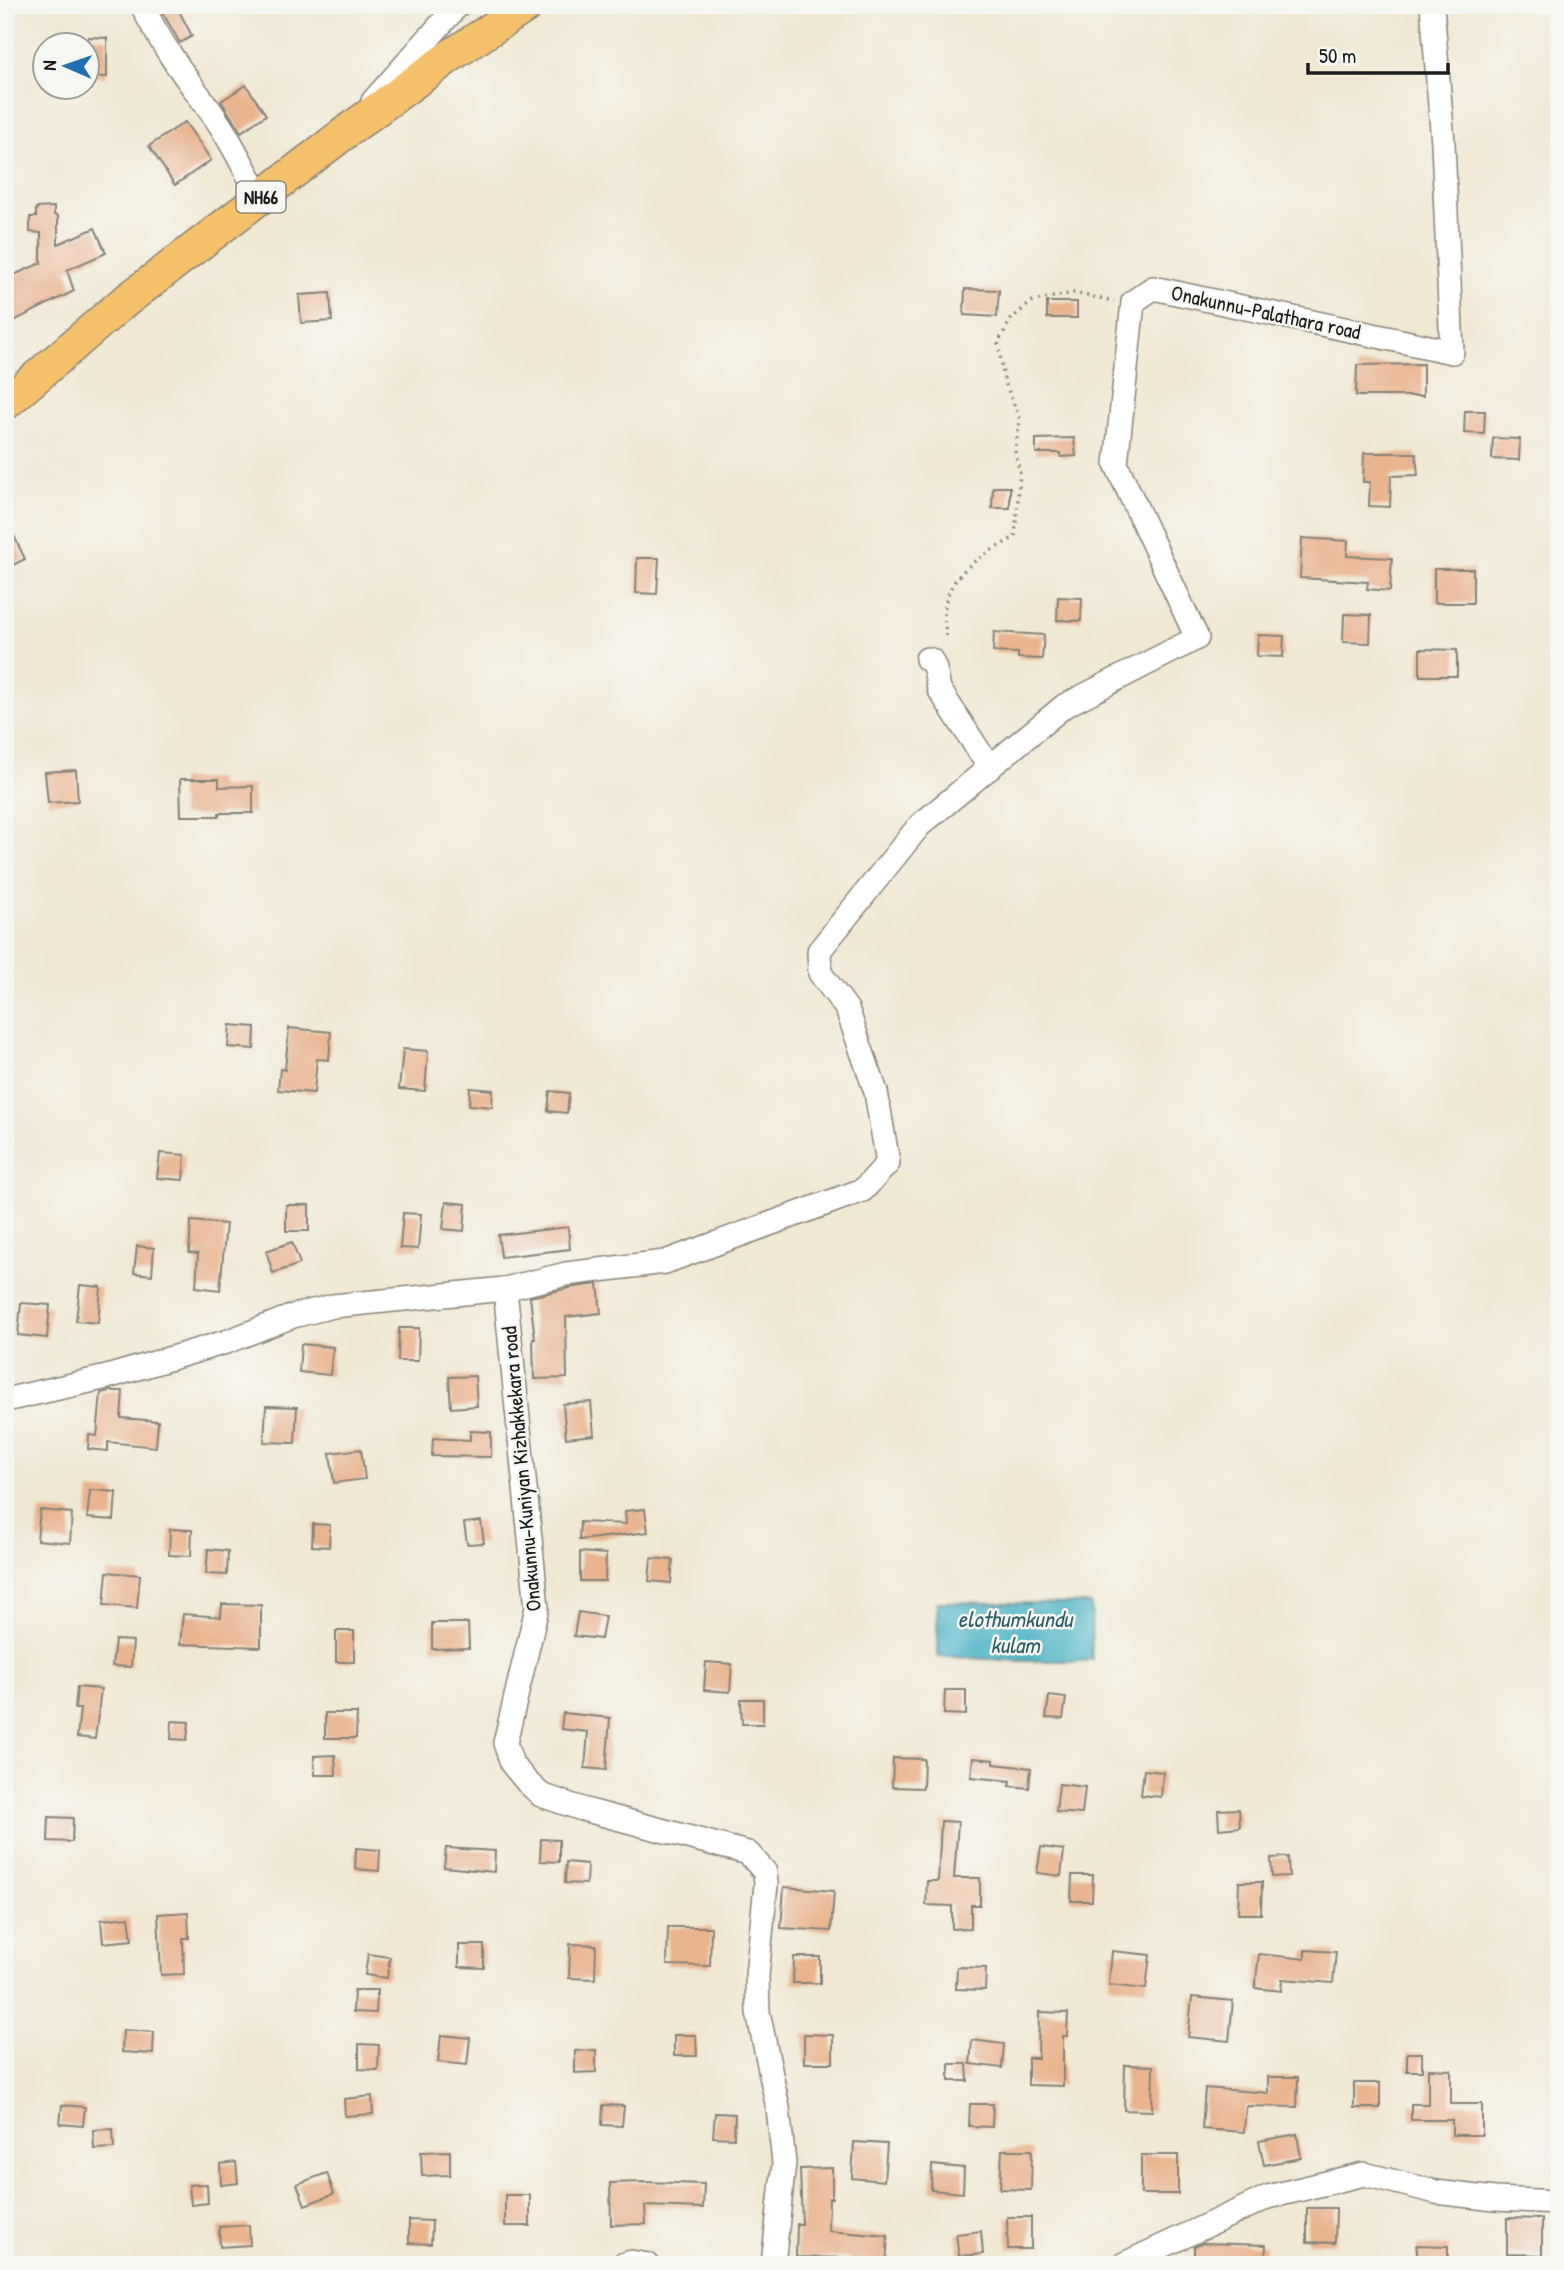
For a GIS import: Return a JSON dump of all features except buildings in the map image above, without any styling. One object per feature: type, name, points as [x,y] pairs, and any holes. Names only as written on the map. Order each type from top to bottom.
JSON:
[{"type":"highway","name":"NH66","points":[[5,404],[119,306],[346,132],[453,54],[528,5]]},
{"type":"street","points":[[142,5],[191,88],[214,115],[260,198]]},
{"type":"street","points":[[346,132],[458,5]]},
{"type":"street","name":"Onakunnu-Palathara road","points":[[505,1289],[566,1274],[664,1262],[863,1190],[888,1163],[876,1093],[847,1009],[820,974],[819,951],[919,826],[1064,706],[1197,638],[1116,464],[1133,302],[1153,288],[1452,352],[1443,143],[1432,5]]},
{"type":"street","points":[[927,659],[931,660],[935,669],[939,689],[990,768]]},
{"type":"street","points":[[5,1400],[107,1377],[226,1342],[293,1316],[333,1306],[505,1289]]},
{"type":"street","name":"Onakunnu-Kuniyan Kizhakkekara road","points":[[505,1289],[537,1608],[505,1743],[512,1764],[541,1794],[582,1810],[748,1853],[765,1872],[757,1976],[758,2012],[778,2108],[784,2163],[773,2265]]},
{"type":"street","points":[[1122,2265],[1268,2197],[1364,2174],[1436,2192],[1495,2199],[1559,2202]]},
{"type":"street","points":[[622,2265],[631,2262],[648,2265]]},
{"type":"path","points":[[946,636],[945,605],[956,579],[985,552],[1015,537],[1020,473],[1015,451],[1020,419],[1004,380],[998,342],[1012,318],[1033,301],[1073,293],[1105,301]]},
{"type":"water","name":"elothumkundu kulam","points":[[937,1602],[1091,1604],[1092,1659],[1020,1661],[938,1656]]}]
